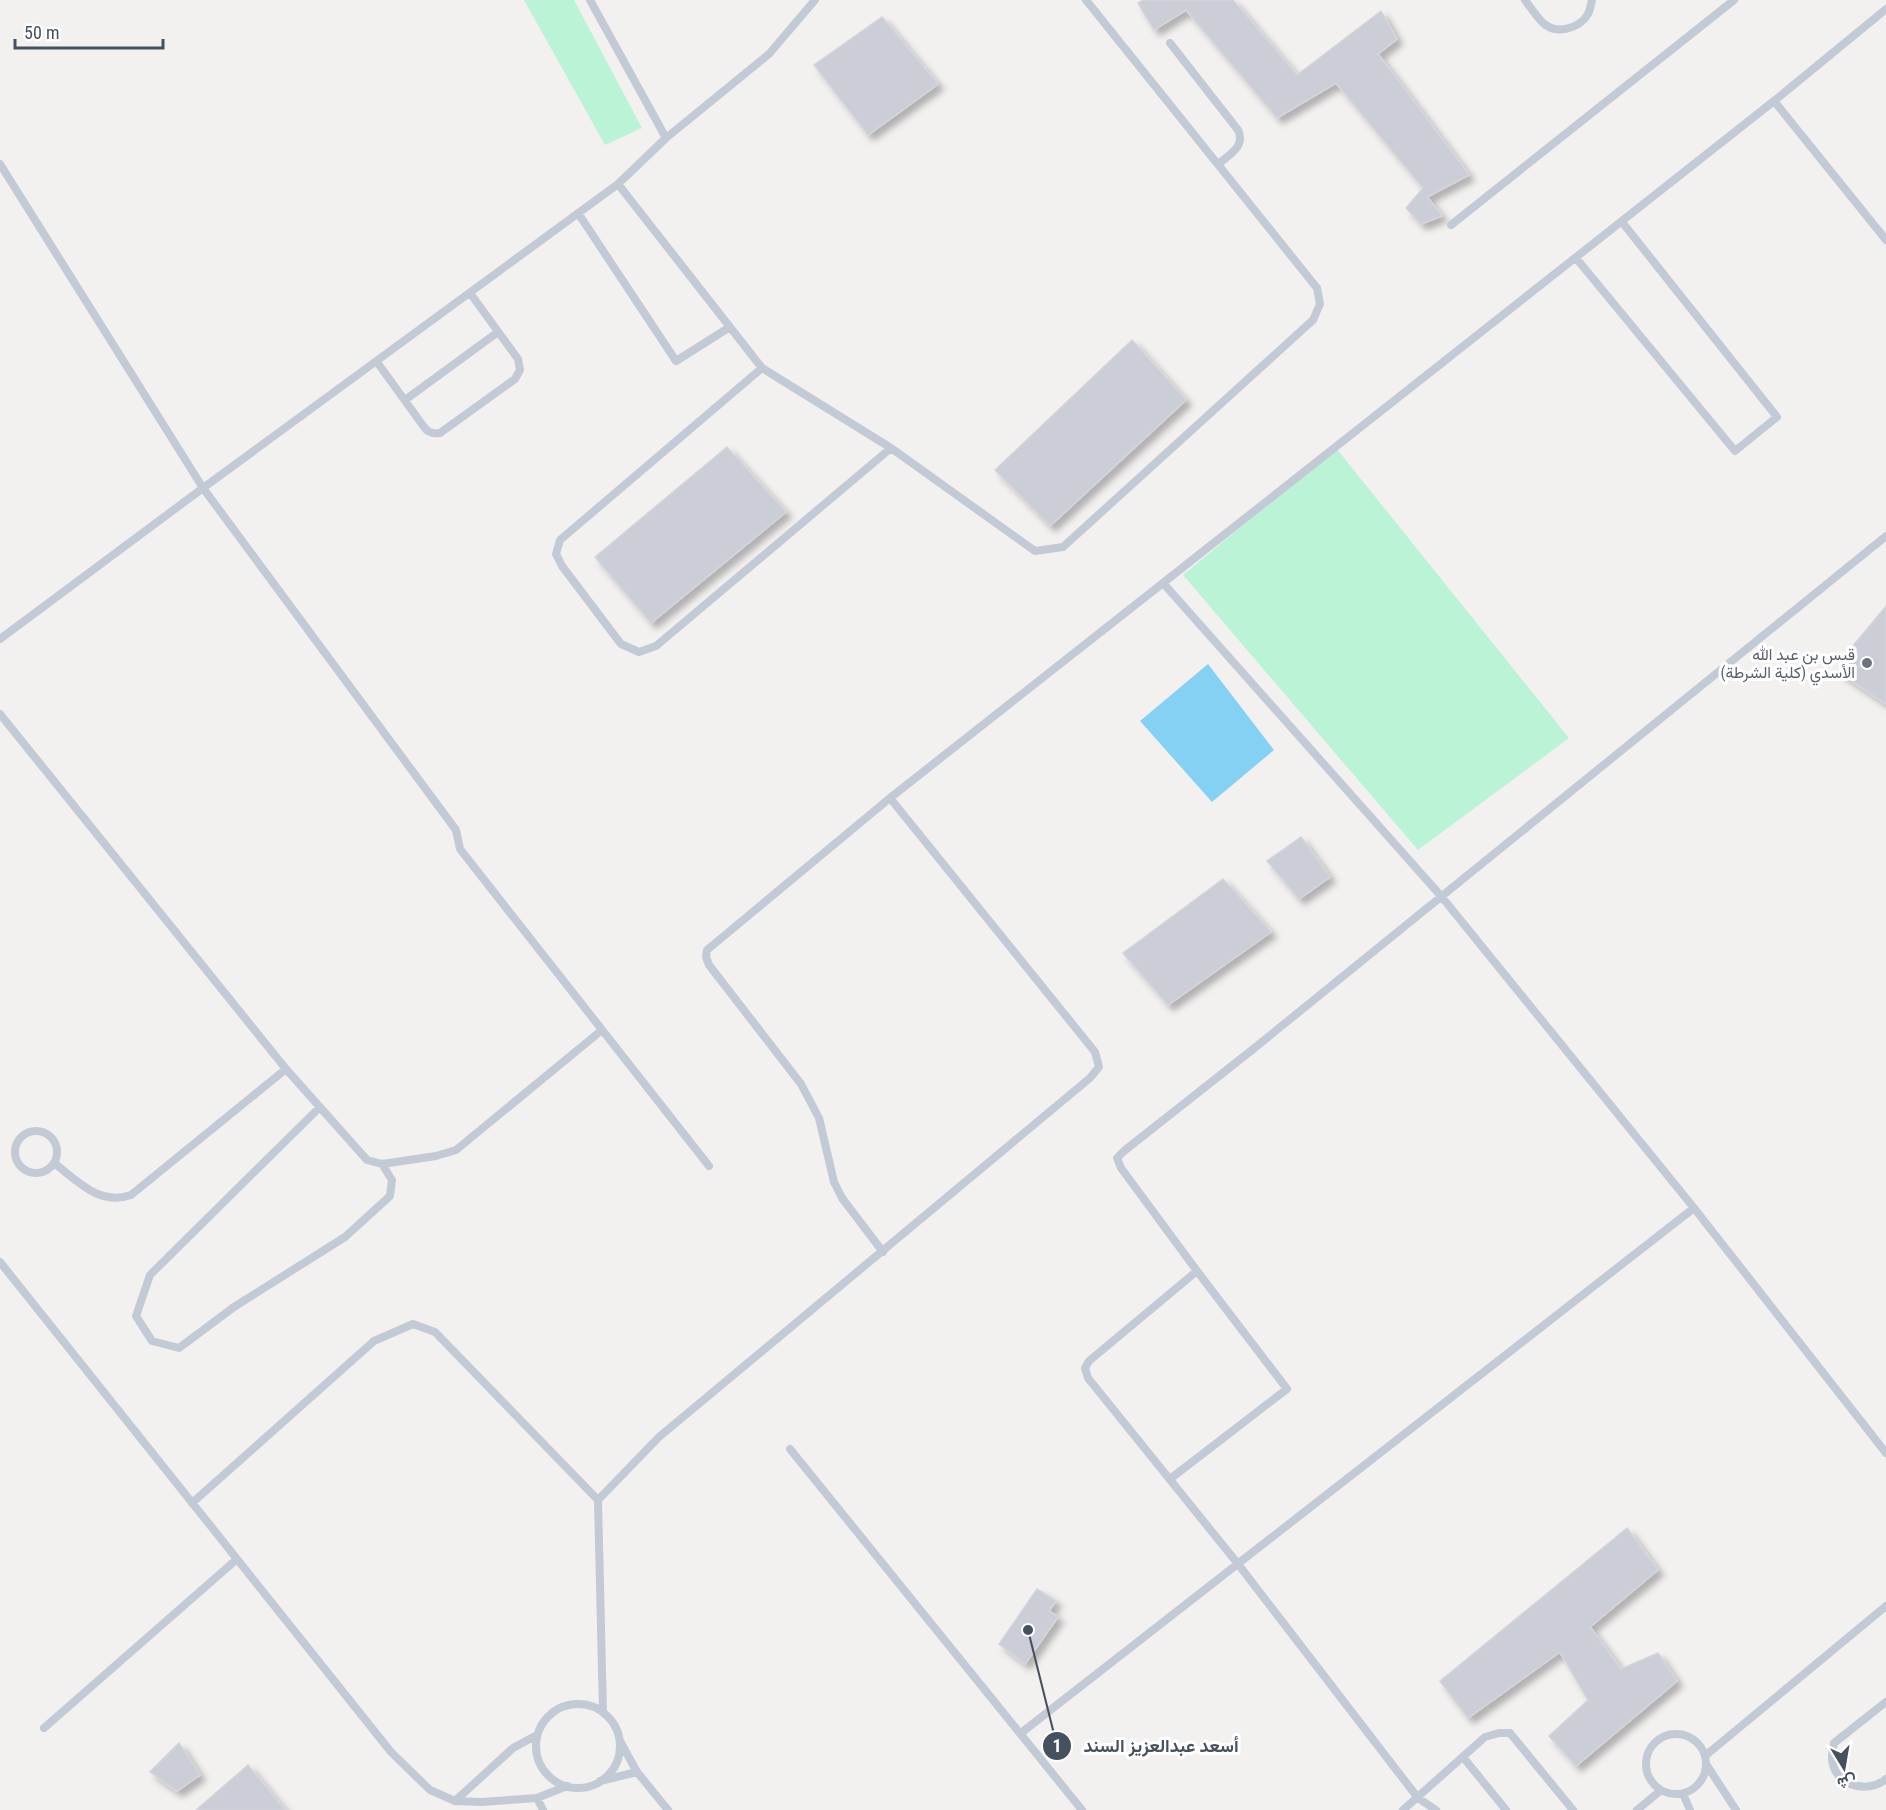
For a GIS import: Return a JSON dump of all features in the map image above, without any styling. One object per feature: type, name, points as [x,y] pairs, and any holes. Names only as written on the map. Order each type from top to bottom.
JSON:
[{"type":"lane","points":[[590,0],[666,138]]},
{"type":"lane","points":[[0,639],[618,184],[666,138],[769,54],[815,0]]},
{"type":"lane","points":[[618,184],[762,368],[891,448],[1035,551],[1063,547],[1313,320],[1320,304],[1317,288],[1086,0]]},
{"type":"lane","points":[[1525,0],[1544,24],[1556,29],[1569,29],[1580,23],[1589,13],[1592,0]]},
{"type":"lane","points":[[1451,225],[1734,0]]},
{"type":"lane","points":[[882,1252],[842,1198],[834,1182],[819,1118],[801,1084],[709,965],[706,957],[707,950],[890,798],[1622,222],[1886,9]]},
{"type":"lane","points":[[1170,44],[1241,135],[1238,148],[1218,164]]},
{"type":"lane","points":[[1774,101],[1886,240]]},
{"type":"lane","points":[[0,164],[203,488],[456,830],[460,849],[709,1166]]},
{"type":"lane","points":[[578,213],[676,361],[730,327]]},
{"type":"lane","points":[[1576,258],[1735,451],[1777,417],[1622,222]]},
{"type":"lane","points":[[378,362],[427,431],[436,434],[441,433],[515,379],[520,364],[470,293]]},
{"type":"lane","points":[[405,400],[498,332]]},
{"type":"lane","points":[[762,368],[560,540],[556,554],[562,566],[621,644],[639,652],[656,646],[891,448]]},
{"type":"lane","points":[[1170,1479],[1287,1389],[1121,1168],[1117,1158],[1886,536]]},
{"type":"lane","points":[[1163,583],[1441,896],[1694,1208],[1886,1453]]},
{"type":"lane","points":[[0,714],[286,1069],[368,1160],[382,1164],[436,1156],[456,1150],[602,1030]]},
{"type":"lane","points":[[598,1500],[660,1437],[1090,1078],[1099,1067],[1095,1052],[890,798]]},
{"type":"lane","points":[[54,1163],[98,1195],[115,1199],[131,1195],[286,1069]]},
{"type":"lane","points":[[320,1107],[150,1275],[136,1316],[152,1341],[180,1348],[234,1307],[345,1237],[390,1196],[392,1180],[382,1164]]},
{"type":"lane","points":[[30,1131],[45,1132],[55,1142],[57,1157],[54,1163],[42,1172],[28,1171],[17,1161],[15,1154],[19,1140],[30,1131]]},
{"type":"lane","points":[[1021,1733],[1694,1208]]},
{"type":"lane","points":[[0,1262],[392,1752],[430,1790],[455,1801],[482,1802],[537,1798],[567,1786]]},
{"type":"lane","points":[[1197,1271],[1089,1361],[1085,1368],[1088,1377],[1238,1564],[1418,1798],[1436,1810]]},
{"type":"lane","points":[[192,1503],[374,1341],[413,1324],[435,1332],[598,1500],[603,1712]]},
{"type":"lane","points":[[790,1449],[1082,1810]]},
{"type":"lane","points":[[44,1728],[237,1559]]},
{"type":"lane","points":[[1736,1810],[1706,1760],[1700,1746],[1691,1738],[1680,1734],[1668,1735],[1657,1740],[1649,1749],[1645,1760],[1646,1772],[1651,1783],[1660,1791],[1671,1794],[1683,1794],[1693,1790],[1700,1783],[1704,1774],[1706,1760],[1886,1606]]},
{"type":"lane","points":[[1886,1702],[1834,1743],[1832,1759],[1838,1774],[1850,1785],[1865,1788],[1881,1784],[1886,1779]]},
{"type":"lane","points":[[638,1772],[584,1787],[567,1786],[552,1779],[541,1767],[536,1752],[537,1735],[544,1720],[556,1709],[572,1704],[588,1705],[603,1712],[614,1724],[619,1740],[638,1772],[668,1810]]},
{"type":"lane","points":[[1403,1810],[1485,1737],[1499,1732],[1510,1733],[1573,1810]]},
{"type":"lane","points":[[455,1801],[513,1748],[537,1735]]},
{"type":"lane","points":[[599,1782],[611,1771],[619,1756],[619,1740]]},
{"type":"lane","points":[[1463,1757],[1503,1809]]},
{"type":"lane","points":[[1637,1810],[1660,1791]]},
{"type":"lane","points":[[1683,1794],[1690,1810]]},
{"type":"lane","points":[[537,1798],[543,1810]]},
{"type":"green space","points":[[524,0],[574,0],[642,128],[605,145]]},
{"type":"green space","points":[[1336,448],[1569,738],[1418,850],[1183,575]]},
{"type":"water","points":[[1208,664],[1274,750],[1212,802],[1140,721]]},
{"type":"building","points":[[1143,0],[1233,0],[1297,75],[1381,11],[1397,39],[1378,54],[1469,175],[1427,197],[1442,216],[1421,224],[1406,208],[1423,188],[1336,83],[1277,118],[1186,10],[1154,30],[1138,3]]},
{"type":"building","points":[[882,17],[938,84],[868,135],[814,65]]},
{"type":"building","points":[[1132,340],[1186,400],[1050,526],[995,470]]},
{"type":"building","points":[[727,447],[786,512],[651,623],[595,557]]},
{"type":"building","name":"قيس بن عبد الله الأسدي (كلية الشرطة)","points":[[1886,606],[1886,704],[1840,673],[1858,652],[1852,647]]},
{"type":"building","points":[[1301,837],[1330,877],[1299,899],[1267,861]]},
{"type":"building","points":[[1223,879],[1271,932],[1168,1005],[1123,953]]},
{"type":"building","points":[[1627,1528],[1658,1570],[1590,1627],[1621,1669],[1658,1653],[1677,1681],[1576,1766],[1549,1736],[1588,1700],[1560,1652],[1468,1718],[1440,1681]]},
{"type":"building","points":[[1037,1589],[1056,1601],[1049,1611],[1058,1617],[1025,1664],[999,1644]]},
{"type":"building","points":[[179,1743],[200,1775],[177,1791],[150,1772]]},
{"type":"building","points":[[248,1765],[285,1810],[196,1810]]},
{"type":"place","name":"قيس بن عبد الله الأسدي (كلية الشرطة)","points":[[1867,663]]},
{"type":"place","name":"أسعد عبدالعزيز السند","points":[[1028,1630]]}]
